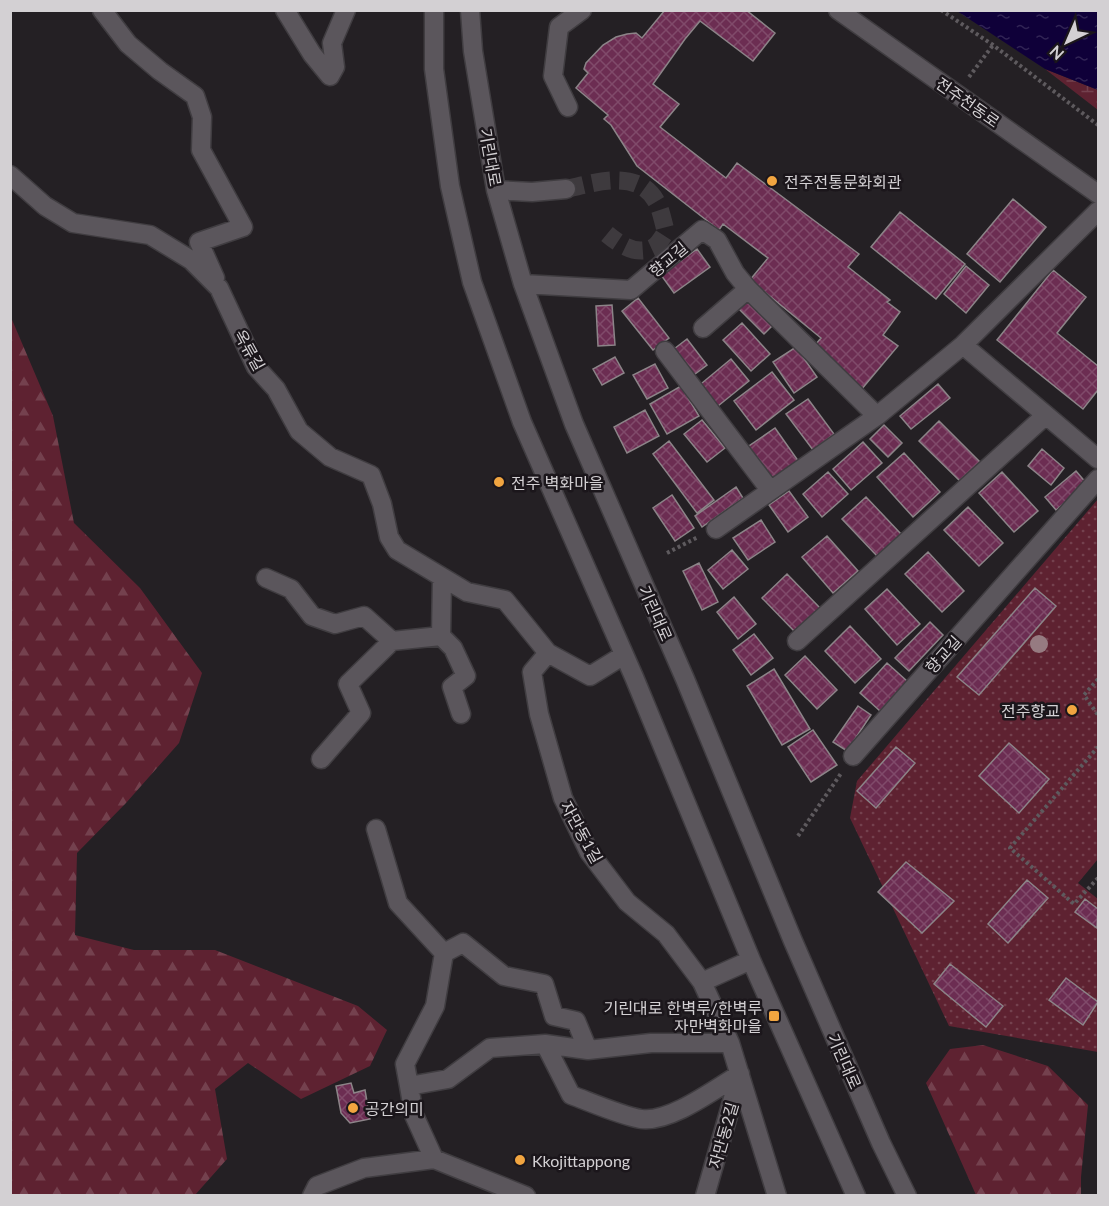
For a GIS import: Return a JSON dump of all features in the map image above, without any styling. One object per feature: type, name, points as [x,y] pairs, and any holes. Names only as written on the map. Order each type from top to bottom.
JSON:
[{"type":"street","points":[[102,10],[128,44],[195,96],[202,117],[201,150],[243,227],[199,242],[219,288]]},
{"type":"street","points":[[285,10],[312,54],[330,76],[335,67],[332,42],[346,10]]},
{"type":"street","points":[[434,10],[434,69],[450,186],[472,282],[522,422],[624,655],[751,960],[856,1196]]},
{"type":"street","name":"기린대로","points":[[470,10],[473,51],[496,190],[523,284],[574,424],[685,679],[798,952],[881,1143],[907,1196]]},
{"type":"street","points":[[568,107],[553,76],[559,27],[582,10]]},
{"type":"street","name":"전주천동로","points":[[838,10],[1098,194]]},
{"type":"street","name":"옥류길","points":[[10,175],[45,207],[73,223],[150,235],[191,260],[219,288],[256,367],[276,389],[299,431],[330,457],[371,475],[382,504],[389,537],[397,550],[467,592],[505,600],[548,653],[590,676],[624,655]]},
{"type":"street","points":[[496,190],[532,192],[566,189]]},
{"type":"street","points":[[716,529],[877,416],[963,345],[1098,211]]},
{"type":"street","name":"향교길","points":[[523,284],[631,290],[702,230],[717,240],[735,273],[748,289],[877,416]]},
{"type":"street","points":[[703,328],[748,289]]},
{"type":"street","points":[[963,345],[1098,459]]},
{"type":"street","points":[[665,351],[770,490]]},
{"type":"street","points":[[797,641],[1046,415]]},
{"type":"street","name":"향교길","points":[[853,756],[1098,479]]},
{"type":"street","points":[[442,577],[441,636],[453,648],[466,676],[452,687],[461,714]]},
{"type":"street","points":[[266,578],[291,590],[312,616],[335,624],[364,616],[392,640]]},
{"type":"street","points":[[321,759],[361,713],[348,684],[392,640],[441,636]]},
{"type":"street","name":"자만동1길","points":[[548,653],[532,672],[539,714],[563,798],[589,852],[627,902],[666,934],[702,982],[730,1043],[777,1196]]},
{"type":"street","points":[[376,830],[398,903],[444,953]]},
{"type":"street","points":[[444,953],[463,943],[504,976],[544,984],[554,1016],[576,1021],[588,1050]]},
{"type":"street","points":[[434,1159],[414,1115],[405,1064],[435,1006],[444,953]]},
{"type":"street","points":[[702,982],[751,960]]},
{"type":"street","points":[[409,1086],[448,1079],[490,1048],[544,1044],[588,1050],[651,1043],[730,1043]]},
{"type":"street","points":[[544,1044],[571,1095],[640,1119],[657,1119],[678,1110],[740,1074]]},
{"type":"street","name":"자만동2길","points":[[705,1196],[740,1074]]},
{"type":"street","points":[[312,1196],[317,1186],[364,1168],[434,1159],[524,1195]]},
{"type":"path","points":[[941,10],[993,45],[1098,125]]},
{"type":"path","points":[[966,80],[993,45]]},
{"type":"path","points":[[666,553],[716,529]]},
{"type":"path","points":[[1098,679],[1084,695],[1098,715]]},
{"type":"path","points":[[1098,747],[1010,848],[1074,904],[1098,878]]},
{"type":"path","points":[[798,836],[853,756]]},
{"type":"green space","points":[[1045,69],[1098,90],[1098,110]]},
{"type":"green space","points":[[10,315],[53,416],[74,523],[140,588],[202,673],[179,743],[126,803],[77,853],[75,935],[134,950],[215,950],[358,1006],[387,1030],[370,1066],[301,1099],[248,1063],[215,1089],[227,1159],[195,1195],[11,1195]]},
{"type":"green space","points":[[1098,499],[1098,859],[1078,883],[1098,899],[1098,1052],[949,1026],[850,818],[857,781]]},
{"type":"green space","points":[[983,1045],[1048,1066],[1088,1105],[1081,1195],[976,1195],[926,1083],[950,1049]]},
{"type":"water","points":[[957,11],[1098,11],[1098,90],[1045,69]]},
{"type":"building","points":[[665,10],[746,10],[775,33],[753,61],[700,21],[653,84],[679,104],[660,127],[726,178],[737,163],[859,254],[848,267],[890,300],[887,302],[900,312],[883,335],[898,346],[860,391],[816,344],[821,338],[750,280],[768,258],[723,224],[719,230],[637,166],[611,125],[604,119],[608,115],[576,88],[588,73],[584,69],[586,63],[603,45],[616,37],[627,34],[636,33],[642,38]]},
{"type":"building","points":[[1013,199],[1046,227],[1000,282],[967,254]]},
{"type":"building","points":[[900,212],[965,264],[936,299],[871,247]]},
{"type":"building","points":[[697,249],[710,267],[674,293],[661,275]]},
{"type":"building","points":[[966,266],[989,285],[966,313],[944,294]]},
{"type":"building","points":[[1053,270],[1086,297],[1057,333],[1098,366],[1098,390],[1083,409],[997,340]]},
{"type":"building","points":[[750,296],[776,322],[764,334],[738,308]]},
{"type":"building","points":[[638,298],[669,338],[653,350],[622,311]]},
{"type":"building","points":[[612,305],[615,345],[598,346],[596,306]]},
{"type":"building","points":[[742,323],[770,354],[751,371],[723,340]]},
{"type":"building","points":[[687,339],[707,365],[691,377],[670,352]]},
{"type":"building","points":[[796,347],[817,377],[794,393],[773,362]]},
{"type":"building","points":[[615,357],[624,373],[602,385],[593,369]]},
{"type":"building","points":[[731,359],[749,381],[713,410],[696,388]]},
{"type":"building","points":[[655,364],[668,388],[647,399],[633,375]]},
{"type":"building","points":[[772,372],[794,400],[756,430],[734,401]]},
{"type":"building","points":[[938,384],[950,398],[911,429],[900,416]]},
{"type":"building","points":[[681,386],[699,416],[667,434],[650,404]]},
{"type":"building","points":[[808,399],[834,434],[813,450],[786,414]]},
{"type":"building","points":[[645,410],[659,436],[627,453],[614,427]]},
{"type":"building","points":[[702,420],[725,448],[707,462],[684,434]]},
{"type":"building","points":[[939,421],[983,465],[964,485],[919,441]]},
{"type":"building","points":[[884,425],[902,443],[888,457],[870,439]]},
{"type":"building","points":[[775,428],[799,462],[770,482],[746,448]]},
{"type":"building","points":[[669,441],[714,500],[697,513],[653,454]]},
{"type":"building","points":[[863,442],[882,463],[851,490],[833,469]]},
{"type":"building","points":[[1042,449],[1064,468],[1051,485],[1028,466]]},
{"type":"building","points":[[904,453],[940,492],[913,517],[877,477]]},
{"type":"building","points":[[1076,471],[1087,484],[1056,510],[1045,497]]},
{"type":"building","points":[[828,472],[848,494],[822,517],[803,494]]},
{"type":"building","points":[[1002,472],[1038,511],[1014,532],[979,493]]},
{"type":"building","points":[[736,487],[743,498],[702,527],[695,516]]},
{"type":"building","points":[[789,491],[808,517],[788,532],[769,505]]},
{"type":"building","points":[[672,495],[694,528],[675,541],[653,508]]},
{"type":"building","points":[[866,497],[901,534],[877,556],[842,519]]},
{"type":"building","points":[[968,507],[1003,543],[979,566],[944,530]]},
{"type":"building","points":[[761,520],[775,542],[748,560],[733,538]]},
{"type":"building","points":[[827,536],[858,571],[833,593],[802,557]]},
{"type":"building","points":[[732,550],[748,569],[723,589],[708,570]]},
{"type":"building","points":[[928,552],[964,591],[942,612],[905,574]]},
{"type":"building","points":[[699,563],[718,602],[702,610],[683,571]]},
{"type":"building","points":[[787,574],[820,608],[795,632],[762,598]]},
{"type":"building","points":[[1035,588],[1056,606],[979,695],[957,677]]},
{"type":"building","points":[[887,589],[920,624],[897,645],[865,609]]},
{"type":"building","points":[[734,597],[756,624],[738,639],[717,612]]},
{"type":"building","points":[[930,622],[943,635],[909,671],[895,658]]},
{"type":"building","points":[[850,626],[881,659],[855,683],[825,651]]},
{"type":"building","points":[[754,634],[773,658],[751,675],[733,650]]},
{"type":"building","points":[[805,656],[837,690],[817,709],[785,675]]},
{"type":"building","points":[[887,663],[907,681],[880,711],[860,693]]},
{"type":"building","points":[[774,669],[810,729],[782,745],[747,686]]},
{"type":"building","points":[[858,706],[871,715],[847,751],[833,742]]},
{"type":"building","points":[[813,730],[837,765],[811,782],[788,747]]},
{"type":"building","points":[[1009,743],[1049,779],[1019,813],[979,776]]},
{"type":"building","points":[[896,747],[915,763],[876,808],[857,791]]},
{"type":"building","points":[[906,862],[954,901],[922,933],[878,892]]},
{"type":"building","points":[[1027,880],[1048,898],[1008,943],[988,924]]},
{"type":"building","points":[[1085,899],[1098,909],[1097,928],[1075,912]]},
{"type":"building","points":[[950,964],[1003,1006],[986,1027],[934,984]]},
{"type":"building","points":[[1066,978],[1098,1002],[1083,1025],[1049,1000]]},
{"type":"building","points":[[351,1083],[354,1093],[365,1090],[370,1119],[350,1123],[341,1113],[336,1086]]},
{"type":"tunnel","points":[[566,189],[615,180],[638,184],[648,191],[658,204],[666,232],[658,244],[648,250],[635,250],[607,234]]},
{"type":"place","name":"전주전통문화회관","points":[[772,181]]},
{"type":"place","name":"전주 벽화마을","points":[[499,482]]},
{"type":"place","name":"전주향교","points":[[1072,710]]},
{"type":"place","name":"기린대로 한벽루/한벽루 자만벽화마을","points":[[774,1016]]},
{"type":"place","name":"공간의미","points":[[353,1108]]},
{"type":"place","name":"Kkojittappong","points":[[520,1160]]}]
